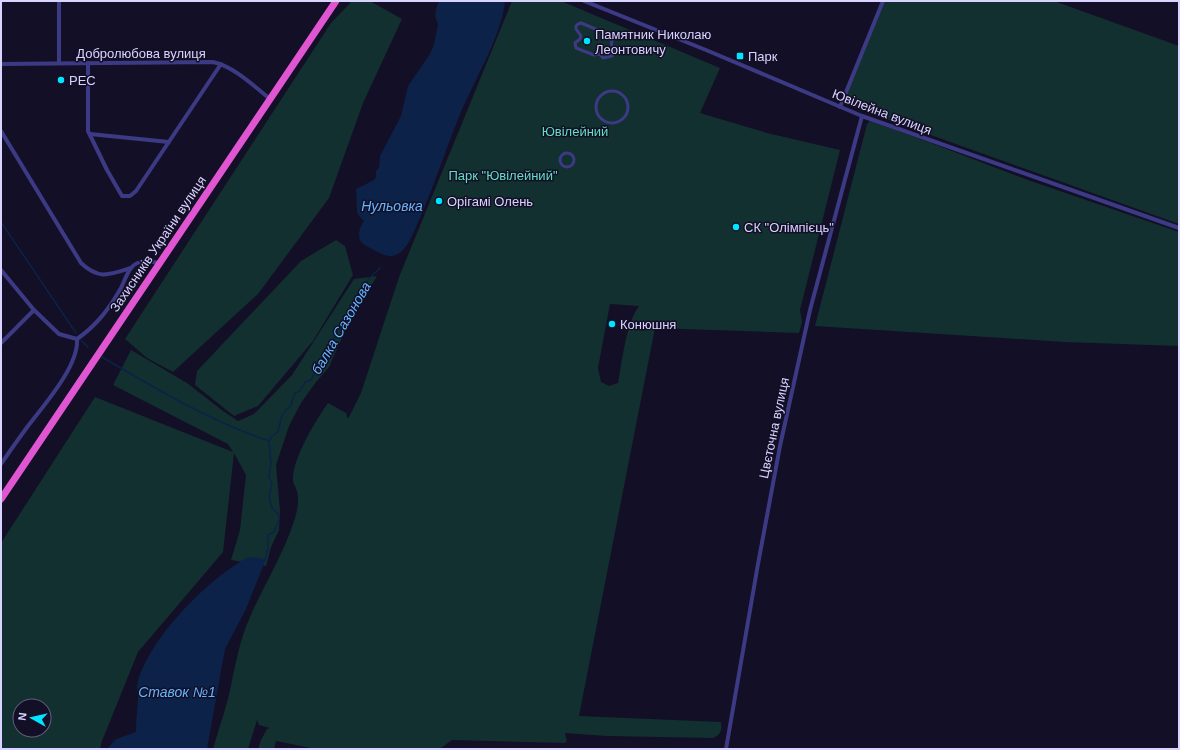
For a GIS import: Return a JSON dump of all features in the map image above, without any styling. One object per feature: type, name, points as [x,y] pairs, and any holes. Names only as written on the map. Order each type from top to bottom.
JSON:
[{"type":"highway","name":"Захисників України вулиця","points":[[1,499],[336,1]]},
{"type":"street","points":[[59,1],[59,63]]},
{"type":"street","name":"Ювілейна вулиця","points":[[584,1],[862,116],[1179,228]]},
{"type":"street","points":[[840,107],[883,1]]},
{"type":"street","points":[[581,23],[616,38],[611,42],[614,52],[611,57],[603,58],[600,54],[594,55],[576,48],[575,43],[581,36],[576,29],[576,25],[581,23]]},
{"type":"street","name":"Добролюбова вулиця","points":[[1,64],[213,62],[229,68],[270,99]]},
{"type":"street","points":[[88,63],[88,110],[90,134],[107,170],[122,196],[130,196],[136,191],[221,64]]},
{"type":"street","points":[[612,91],[619,92],[625,97],[628,103],[628,110],[625,117],[620,121],[613,123],[606,122],[600,118],[597,111],[597,104],[600,98],[605,93],[612,91]]},
{"type":"street","name":"Цвєточна вулиця","points":[[726,749],[758,564],[782,438],[810,310],[862,116]]},
{"type":"street","points":[[1,131],[81,263],[90,271],[101,274],[116,273],[148,260],[159,263]]},
{"type":"street","points":[[90,134],[169,142]]},
{"type":"street","points":[[568,152],[573,155],[574,161],[571,166],[565,167],[561,163],[560,160],[562,155],[568,152]]},
{"type":"street","points":[[77,339],[93,328],[108,308],[131,268]]},
{"type":"street","points":[[1,270],[34,310],[59,334],[77,339]]},
{"type":"street","points":[[1,343],[34,310]]},
{"type":"street","points":[[1,464],[64,376],[78,347],[77,339]]},
{"type":"green space","points":[[352,1],[370,1],[402,19],[363,103],[329,198],[258,294],[173,372],[147,358],[125,339],[331,23]]},
{"type":"green space","points":[[512,1],[561,1],[720,68],[700,113],[767,133],[840,150],[800,310],[802,322],[799,333],[655,328],[579,716],[721,722],[720,732],[716,737],[607,736],[565,733],[567,741],[565,743],[452,740],[441,748],[316,749],[276,741],[274,749],[258,749],[267,729],[270,728],[259,725],[257,720],[248,749],[213,749],[247,625],[288,539],[295,518],[298,500],[297,491],[293,480],[296,462],[300,451],[311,429],[328,403],[346,413],[348,419],[361,393],[399,277]],"holes":[[[610,304],[639,306],[628,332],[618,383],[609,386],[601,382],[598,368]]]},
{"type":"green space","points":[[883,1],[1054,1],[1179,46],[1179,224],[900,124],[843,102]]},
{"type":"green space","points":[[870,121],[1028,180],[1179,232],[1179,346],[1065,342],[815,326],[867,124]]},
{"type":"green space","points":[[336,240],[345,246],[353,275],[313,341],[258,406],[234,416],[195,385],[197,371],[301,261]]},
{"type":"green space","points":[[377,276],[344,333],[329,367],[301,403],[289,426],[276,465],[280,511],[279,530],[271,547],[266,566],[231,560],[240,530],[246,475],[234,453],[223,552],[138,652],[100,749],[1,749],[1,543],[95,397],[233,452],[228,444],[113,385],[131,350],[187,383],[238,421],[254,414],[292,375],[354,279]]},
{"type":"water","name":"Нульовка","points":[[439,1],[505,1],[499,28],[461,112],[417,226],[404,249],[400,253],[389,256],[376,251],[360,240],[359,237],[361,226],[364,221],[357,212],[356,189],[374,180],[376,177],[376,171],[379,168],[380,156],[401,116],[408,86],[430,54],[434,44],[438,24],[436,12]]},
{"type":"water","name":"Ставок №1","points":[[249,557],[266,559],[246,609],[225,649],[207,749],[107,749],[116,739],[136,732],[138,698],[137,686],[152,650],[166,631],[181,612],[216,579],[233,566]]},
{"type":"waterway","points":[[1,222],[76,333]]},
{"type":"waterway","name":"балка Сазонова","points":[[265,560],[268,548],[268,535],[274,532],[279,520],[279,515],[272,508],[269,497],[272,483],[269,477],[271,464],[269,441],[272,436],[278,432],[282,415],[292,404],[295,393],[300,391],[305,382],[311,380],[318,365],[323,359],[328,345],[337,335],[338,327],[343,320],[354,311],[356,298],[362,287],[380,268]]},
{"type":"waterway","points":[[81,340],[88,347]]},
{"type":"waterway","points":[[102,357],[184,404],[226,424],[269,441]]},
{"type":"place","name":"Памятник Николаю Леонтовичу","points":[[587,41]]},
{"type":"place","name":"Парк","points":[[740,56]]},
{"type":"place","name":"РЕС","points":[[61,80]]},
{"type":"place","name":"Орігамі Олень","points":[[439,201]]},
{"type":"place","name":"СК \"Олімпієць\"","points":[[736,227]]},
{"type":"place","name":"Конюшня","points":[[612,324]]},
{"type":"park label","name":"Ювілейний","points":[[575,131]]},
{"type":"park label","name":"Парк \"Ювілейний\"","points":[[503,175]]}]
